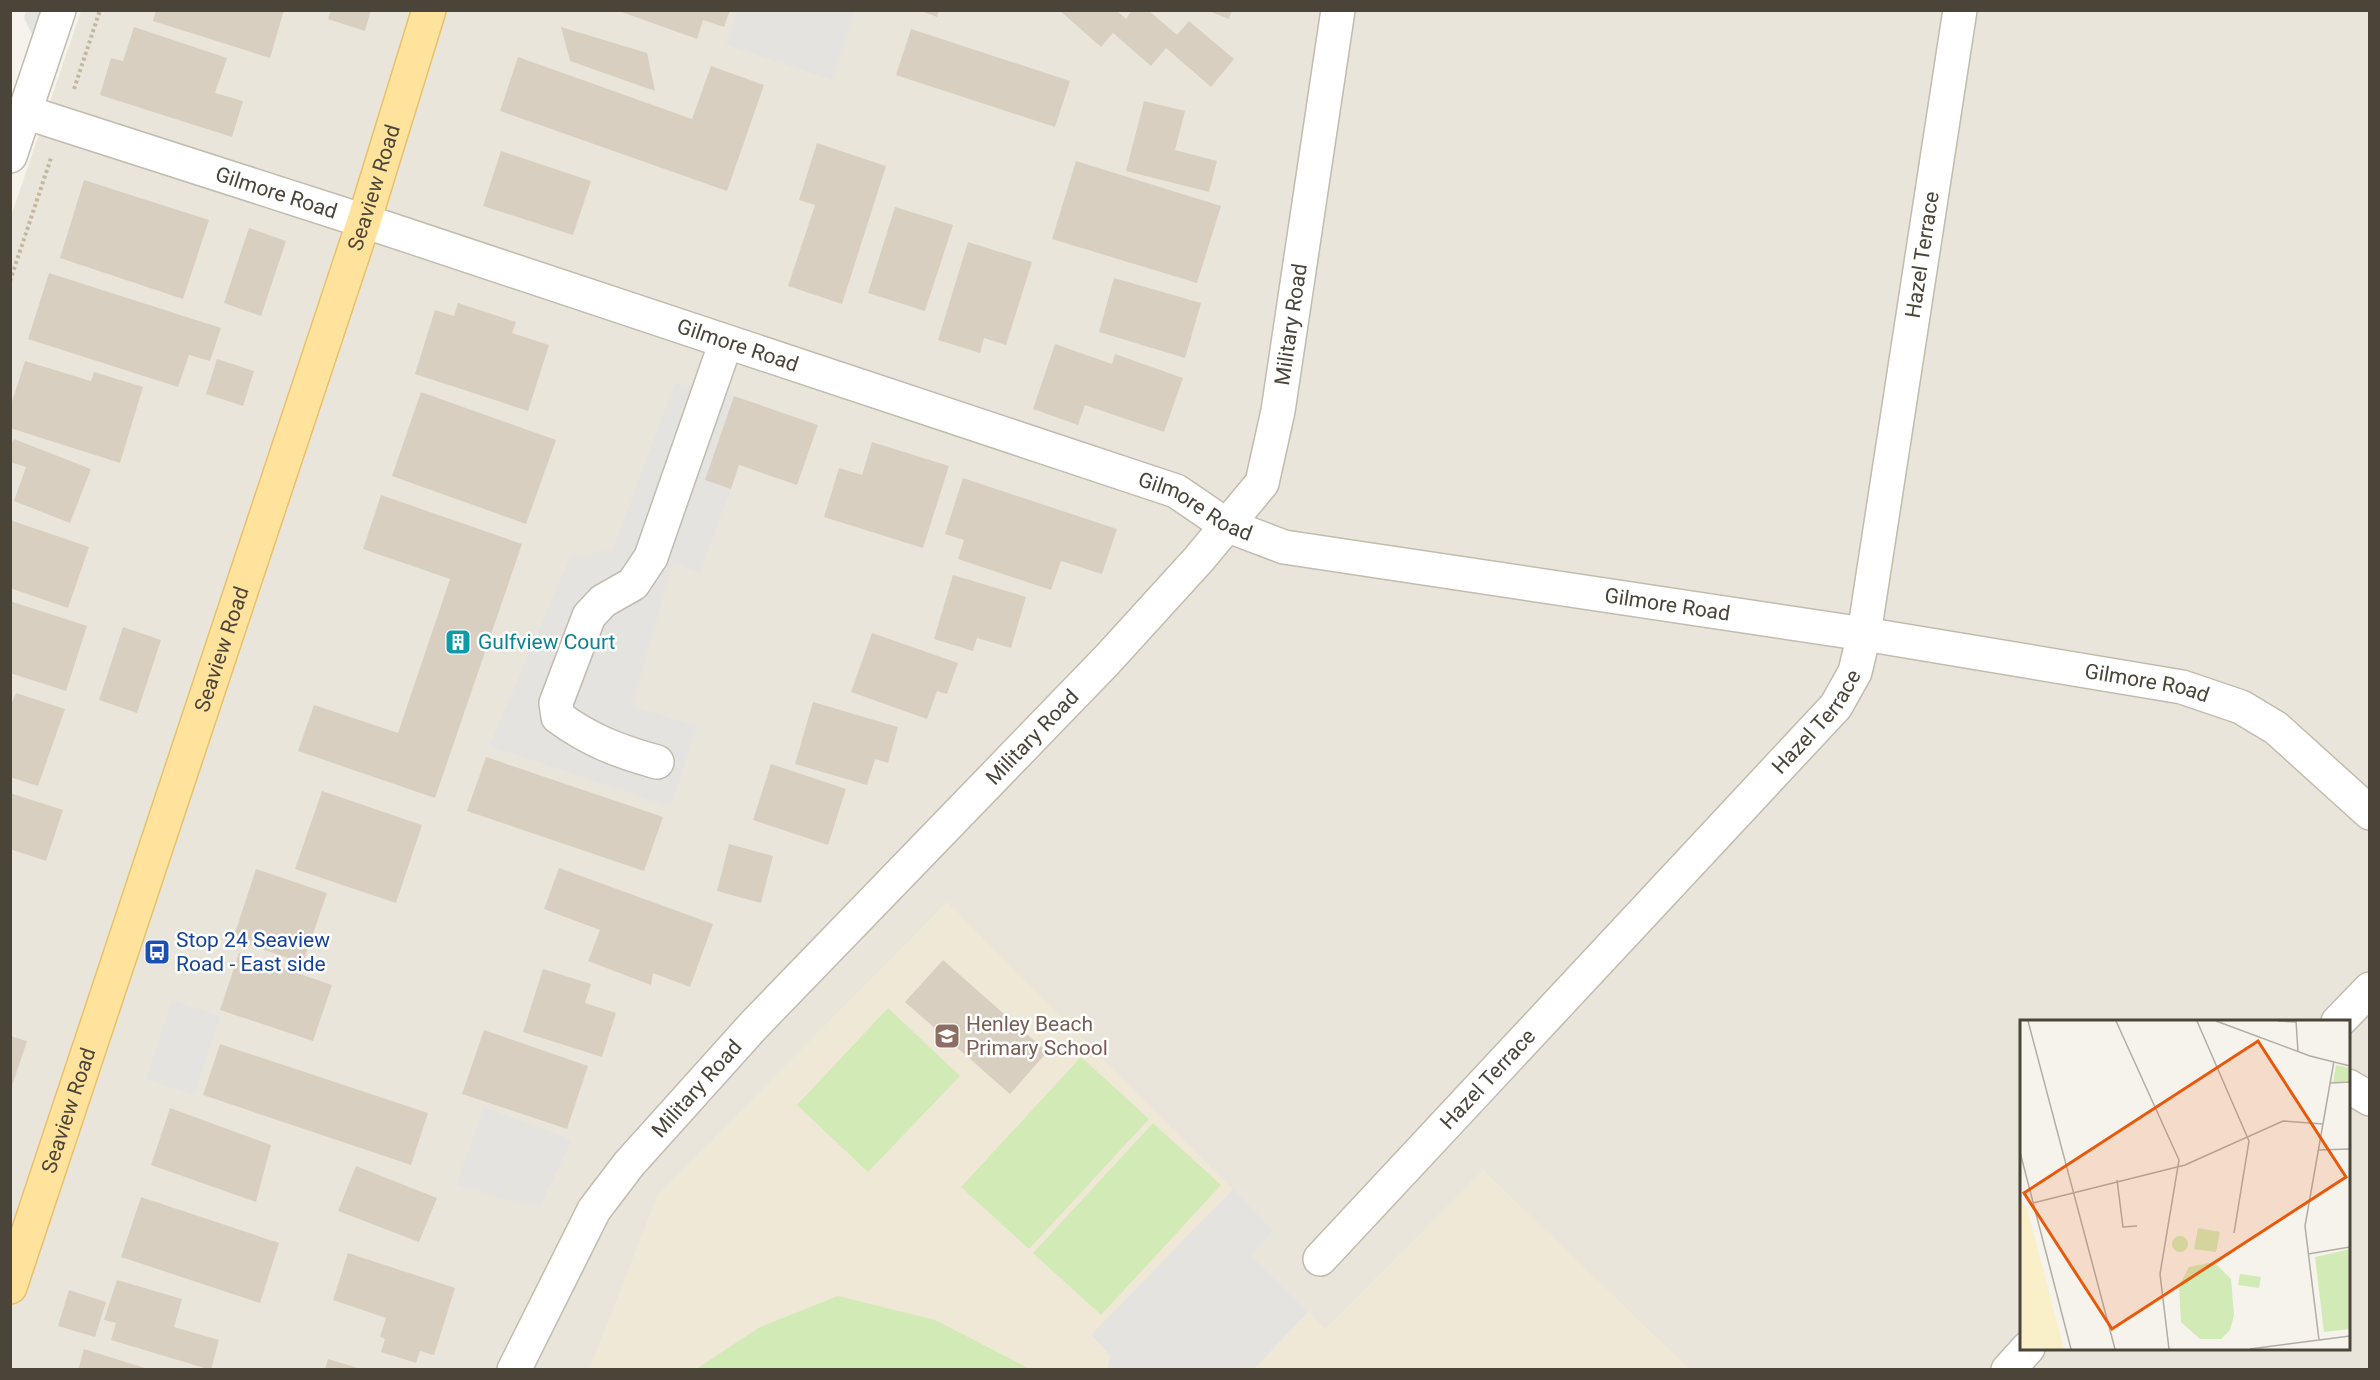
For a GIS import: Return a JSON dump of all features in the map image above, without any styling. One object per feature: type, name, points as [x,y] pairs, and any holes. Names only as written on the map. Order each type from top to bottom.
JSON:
[{"type":"main road","name":"Seaview Road","points":[[10,1287],[364,221],[429,10]]},
{"type":"street","points":[[10,156],[59,10]]},
{"type":"street","name":"Military Road","points":[[514,1370],[594,1210],[629,1164],[754,1025],[1107,660],[1199,559],[1262,483],[1278,411],[1338,10]]},
{"type":"street","name":"Hazel Terrace","points":[[1320,1259],[1836,706],[1855,672],[1864,634],[1960,10]]},
{"type":"street","name":"Gilmore Road","points":[[25,112],[364,221],[1176,491],[1226,525],[1284,547],[1864,634],[2182,687],[2241,707],[2276,728],[2370,813]]},
{"type":"street","points":[[657,762],[612,749],[575,730],[558,717],[556,703],[589,616],[603,601],[633,584],[651,557],[726,342]]},
{"type":"street","points":[[2340,1020],[2370,989]]},
{"type":"street","points":[[2350,1087],[2370,1099]]},
{"type":"street","points":[[2008,1370],[2026,1350]]},
{"type":"path","points":[[71,99],[100,10]]},
{"type":"path","points":[[10,281],[51,158]]},
{"type":"shaded area","points":[[737,10],[855,11],[832,80],[726,45]]},
{"type":"shaded area","points":[[26,11],[42,11],[33,36],[24,18]]},
{"type":"shaded area","points":[[81,11],[2369,11],[2369,1369],[11,1370],[10,219]]},
{"type":"shaded area","points":[[675,383],[734,396],[705,480],[731,489],[700,573],[673,563],[632,706],[697,726],[671,807],[489,746],[570,557],[612,550]]},
{"type":"shaded area","name":"Henley Beach Primary School","points":[[947,902],[1274,1231],[1251,1255],[1325,1329],[1483,1170],[1689,1369],[589,1370],[658,1194]]},
{"type":"shaded area","points":[[172,1000],[220,1016],[194,1095],[146,1079]]},
{"type":"shaded area","points":[[484,1107],[572,1140],[539,1208],[456,1185]]},
{"type":"shaded area","points":[[1233,1189],[1274,1231],[1251,1255],[1308,1312],[1254,1369],[1108,1369],[1110,1355],[1091,1335]]},
{"type":"green space","points":[[888,1008],[960,1076],[868,1172],[797,1105]]},
{"type":"green space","points":[[1081,1057],[1149,1119],[1029,1249],[961,1187]]},
{"type":"green space","points":[[1153,1123],[1221,1185],[1101,1315],[1033,1253]]},
{"type":"green space","points":[[838,1296],[935,1320],[1030,1369],[696,1369],[760,1327]]},
{"type":"building","points":[[156,10],[284,10],[270,58],[153,21]]},
{"type":"building","points":[[331,10],[371,10],[365,31],[328,19]]},
{"type":"building","points":[[730,10],[724,27],[703,20],[697,39],[619,11]]},
{"type":"building","points":[[919,10],[939,10],[937,17]]},
{"type":"building","points":[[1059,10],[1116,10],[1126,19],[1132,10],[1148,10],[1177,35],[1189,21],[1234,59],[1211,87],[1166,48],[1151,66],[1113,33],[1101,47]]},
{"type":"building","points":[[1206,10],[1232,10],[1229,19]]},
{"type":"building","points":[[134,27],[227,58],[215,93],[243,101],[232,137],[100,95],[111,58],[123,61]]},
{"type":"building","points":[[561,27],[647,53],[655,91],[570,61]]},
{"type":"building","points":[[911,29],[1070,81],[1055,127],[896,75]]},
{"type":"building","points":[[518,57],[692,119],[711,66],[764,85],[727,191],[500,111]]},
{"type":"building","points":[[1144,101],[1185,111],[1175,150],[1217,161],[1209,192],[1126,171]]},
{"type":"building","points":[[817,143],[886,166],[842,304],[788,286],[815,205],[799,200]]},
{"type":"building","points":[[501,151],[591,181],[573,235],[483,206]]},
{"type":"building","points":[[1076,161],[1221,206],[1197,283],[1052,239]]},
{"type":"building","points":[[84,180],[209,220],[183,299],[60,258]]},
{"type":"building","points":[[895,207],[953,225],[925,311],[868,293]]},
{"type":"building","points":[[249,228],[286,241],[261,316],[224,303]]},
{"type":"building","points":[[968,242],[1032,262],[1006,345],[984,338],[980,353],[938,340]]},
{"type":"building","points":[[49,273],[221,328],[210,361],[189,355],[178,387],[28,339]]},
{"type":"building","points":[[1114,278],[1201,303],[1185,358],[1099,332]]},
{"type":"building","points":[[458,303],[516,322],[512,333],[549,345],[528,411],[415,374],[435,310],[454,316]]},
{"type":"building","points":[[1055,344],[1112,364],[1115,354],[1183,378],[1164,432],[1085,405],[1078,425],[1033,409]]},
{"type":"building","points":[[217,359],[254,371],[243,406],[206,394]]},
{"type":"building","points":[[25,361],[91,381],[94,372],[143,387],[120,463],[10,428],[10,408]]},
{"type":"building","points":[[421,392],[556,440],[526,524],[392,476]]},
{"type":"building","points":[[734,396],[818,425],[797,485],[739,465],[731,489],[705,480]]},
{"type":"building","points":[[14,439],[91,469],[70,523],[14,501],[26,467],[10,462],[10,447]]},
{"type":"building","points":[[872,442],[949,466],[923,548],[824,517],[839,468],[862,475]]},
{"type":"building","points":[[963,478],[1117,529],[1102,574],[1061,561],[1051,590],[958,559],[964,540],[945,534]]},
{"type":"building","name":"Gulfview Court","points":[[381,495],[522,544],[435,798],[298,751],[314,705],[398,733],[450,579],[363,549]]},
{"type":"building","points":[[10,520],[89,547],[68,608],[10,588]]},
{"type":"building","points":[[953,575],[1026,597],[1011,648],[977,638],[973,651],[934,639]]},
{"type":"building","points":[[10,601],[87,626],[66,691],[10,673]]},
{"type":"building","points":[[123,627],[161,640],[137,713],[99,700]]},
{"type":"building","points":[[872,633],[958,663],[947,694],[937,691],[927,719],[851,692]]},
{"type":"building","points":[[16,693],[65,709],[38,786],[10,777],[10,707]]},
{"type":"building","points":[[813,702],[898,727],[888,763],[875,759],[867,785],[795,764]]},
{"type":"building","points":[[486,757],[663,817],[644,871],[467,811]]},
{"type":"building","points":[[771,764],[846,789],[828,845],[753,820]]},
{"type":"building","points":[[322,791],[422,825],[396,903],[295,869]]},
{"type":"building","points":[[10,793],[63,810],[46,861],[10,849]]},
{"type":"building","points":[[729,844],[773,856],[761,903],[717,891]]},
{"type":"building","points":[[559,868],[713,924],[690,987],[653,973],[651,985],[588,961],[600,930],[544,909]]},
{"type":"building","points":[[256,869],[327,893],[303,963],[233,939]]},
{"type":"building","points":[[239,953],[332,985],[313,1041],[220,1010]]},
{"type":"building","points":[[943,960],[1047,1052],[1010,1094],[905,1002]]},
{"type":"building","points":[[543,969],[591,984],[585,1003],[616,1013],[602,1057],[523,1032]]},
{"type":"building","points":[[484,1030],[588,1066],[567,1129],[462,1094]]},
{"type":"building","points":[[10,1036],[27,1041],[11,1089],[10,1089]]},
{"type":"building","points":[[220,1044],[428,1113],[411,1165],[203,1095]]},
{"type":"building","points":[[170,1108],[271,1145],[256,1202],[151,1165]]},
{"type":"building","points":[[356,1166],[437,1198],[419,1242],[338,1211]]},
{"type":"building","points":[[141,1197],[279,1243],[260,1303],[121,1257]]},
{"type":"building","points":[[348,1253],[455,1288],[434,1355],[420,1351],[416,1363],[381,1352],[385,1339],[380,1337],[386,1318],[333,1300]]},
{"type":"building","points":[[117,1280],[182,1299],[174,1327],[219,1340],[211,1370],[111,1340],[116,1323],[104,1320]]},
{"type":"building","points":[[69,1290],[106,1302],[95,1337],[58,1326]]},
{"type":"building","points":[[84,1349],[148,1369],[148,1370],[78,1370]]},
{"type":"building","points":[[328,1359],[361,1369],[361,1370],[325,1370]]},
{"type":"place","name":"Gulfview Court","points":[[458,642]]},
{"type":"place","name":"Stop 24 Seaview Road - East side","points":[[157,952]]},
{"type":"place","name":"Henley Beach Primary School","points":[[947,1036]]}]
